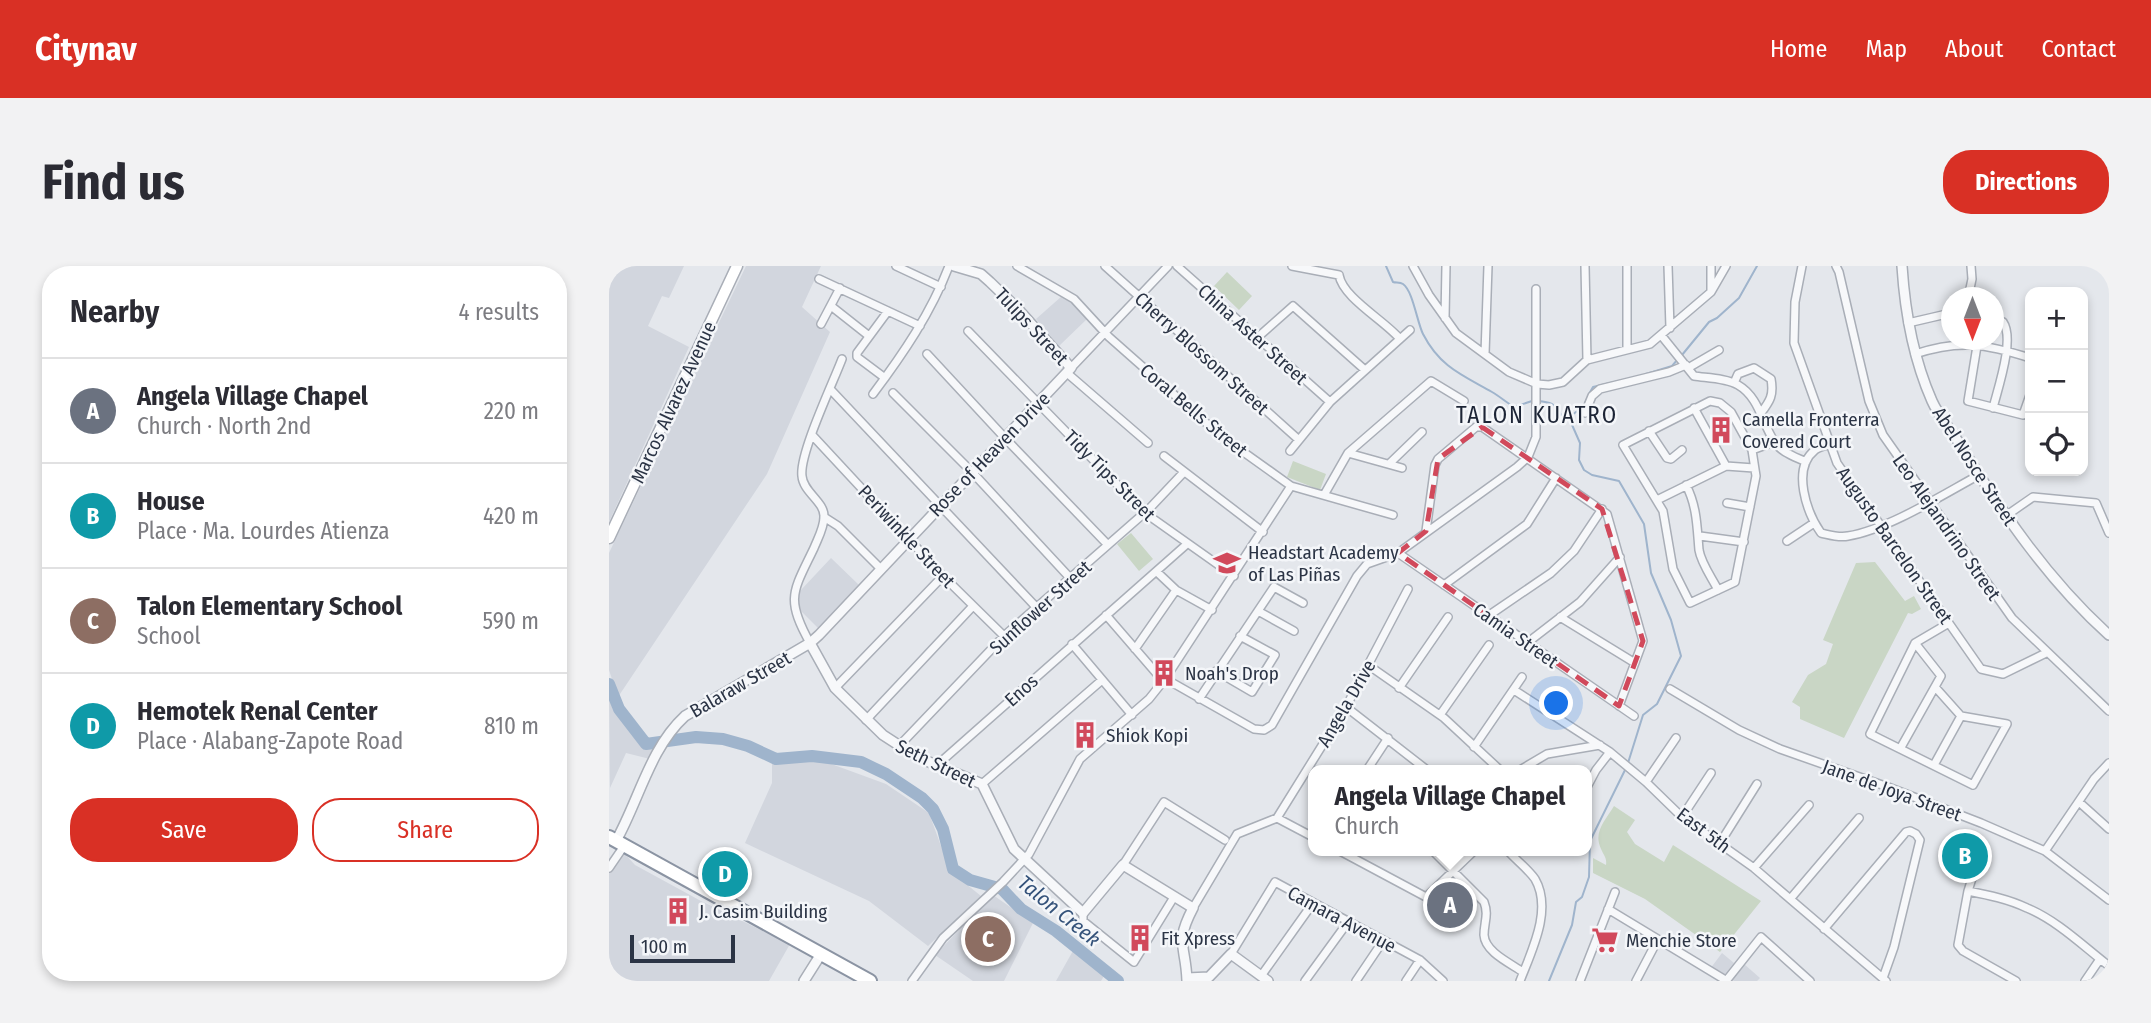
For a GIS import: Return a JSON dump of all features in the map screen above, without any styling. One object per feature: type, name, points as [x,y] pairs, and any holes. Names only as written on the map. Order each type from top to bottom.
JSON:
[{"type":"highway","points":[[616,841],[870,981]]},
{"type":"main road","name":"Marcos Alvarez Avenue","points":[[609,538],[737,266]]},
{"type":"street","points":[[896,266],[941,287]]},
{"type":"street","points":[[873,394],[920,326],[949,266]]},
{"type":"street","name":"Tulips Street","points":[[954,266],[981,274],[991,282],[1069,371],[1148,443]]},
{"type":"street","name":"Coral Bells Street","points":[[1017,266],[1074,299],[1105,332],[1221,436],[1291,486],[1393,515]]},
{"type":"street","name":"Cherry Blossom Street","points":[[1105,266],[1299,440]]},
{"type":"street","name":"Rose of Heaven Drive","points":[[810,643],[1168,266]]},
{"type":"street","name":"China Aster Street","points":[[1177,266],[1330,402]]},
{"type":"street","points":[[1293,266],[1339,275]]},
{"type":"street","points":[[1344,266],[1339,280],[1349,294],[1399,339]]},
{"type":"street","points":[[1413,266],[1445,319],[1456,332],[1509,372],[1537,384],[1549,385],[1563,382],[1587,360],[1650,345],[1711,292],[1726,266]]},
{"type":"street","points":[[1445,319],[1446,266]]},
{"type":"street","points":[[1485,354],[1488,266]]},
{"type":"street","points":[[1585,266],[1587,360]]},
{"type":"street","points":[[1627,266],[1627,349]]},
{"type":"street","points":[[1668,266],[1670,328]]},
{"type":"street","points":[[1711,266],[1711,292]]},
{"type":"street","name":"Augusto Barcelon Street","points":[[1802,266],[1795,302],[1794,343],[1837,463],[1981,669],[2003,674],[2046,653]]},
{"type":"street","name":"Leo Alejandrino Street","points":[[1836,266],[1875,419],[1883,435],[2012,618],[2109,711]]},
{"type":"street","name":"Abel Nosce Street","points":[[1902,266],[1908,323],[1915,354],[1933,404],[1979,475],[2056,581],[2105,624],[2109,635]]},
{"type":"street","points":[[1970,287],[1971,266]]},
{"type":"street","points":[[819,279],[920,326]]},
{"type":"street","points":[[821,324],[840,288]]},
{"type":"street","points":[[1107,615],[1157,674],[1254,729],[1264,730],[1272,725],[1357,576],[1367,564],[1398,553],[1528,457],[1535,443],[1537,406],[1536,289]]},
{"type":"street","points":[[831,306],[869,336]]},
{"type":"street","points":[[1258,337],[1293,306],[1365,370]]},
{"type":"street","points":[[885,378],[857,357],[857,353],[888,310]]},
{"type":"street","points":[[1908,323],[1941,317]]},
{"type":"street","points":[[1993,408],[2006,351],[2007,329],[2004,324]]},
{"type":"street","points":[[1290,451],[1330,402],[1410,330]]},
{"type":"street","name":"Tidy Tips Street","points":[[968,331],[1145,513],[1234,576]]},
{"type":"street","points":[[1661,335],[1694,376],[1734,383],[1748,394],[1761,413],[1774,442],[1806,462]]},
{"type":"street","points":[[1915,354],[1941,346]]},
{"type":"street","points":[[1585,413],[1592,396],[1600,389],[1669,372],[1719,350]]},
{"type":"street","points":[[1976,350],[1968,401],[2023,415],[2025,409]]},
{"type":"street","points":[[2000,350],[2025,357]]},
{"type":"street","points":[[927,354],[1108,545]]},
{"type":"street","points":[[810,643],[796,617],[794,599],[796,586],[822,531],[824,517],[823,511],[803,484],[802,463],[842,359]]},
{"type":"street","points":[[1734,383],[1738,374],[1754,369],[1771,379],[1771,400],[1761,413]]},
{"type":"street","points":[[1324,495],[1348,453],[1431,381],[1464,401]]},
{"type":"street","points":[[831,390],[1037,608]]},
{"type":"street","points":[[893,393],[972,472],[1071,579]]},
{"type":"street","points":[[1710,401],[1720,403],[1731,412],[1752,450],[1756,476],[1735,582],[1690,603],[1673,569],[1663,511],[1623,445],[1694,408],[1710,401]]},
{"type":"street","points":[[1694,408],[1725,466]]},
{"type":"street","points":[[1426,531],[1435,465],[1438,459],[1476,428],[1487,428],[1607,514],[1643,642],[1619,706]]},
{"type":"street","points":[[1649,431],[1667,458],[1671,459],[1682,450]]},
{"type":"street","points":[[1389,464],[1422,432]]},
{"type":"street","name":"Periwinkle Street","points":[[812,435],[910,537],[943,576],[1004,636]]},
{"type":"street","points":[[1752,450],[1774,442]]},
{"type":"street","points":[[1831,444],[1815,450],[1806,462],[1803,495],[1821,533],[1845,537],[1881,527],[1979,475]]},
{"type":"street","points":[[1348,453],[1402,468]]},
{"type":"street","points":[[1164,456],[1263,532]]},
{"type":"street","points":[[1657,500],[1725,466],[1754,468]]},
{"type":"street","name":"Sunflower Street","points":[[899,746],[1004,636],[1145,513],[1184,472]]},
{"type":"street","points":[[1444,585],[1527,524],[1556,478]]},
{"type":"street","points":[[1686,485],[1694,504],[1700,536],[1699,552],[1717,590]]},
{"type":"street","points":[[912,981],[943,938],[1024,860],[1080,759],[1149,699],[1165,679],[1291,486]]},
{"type":"street","points":[[2007,514],[2033,497],[2096,503],[2109,533]]},
{"type":"street","points":[[1727,503],[1750,507]]},
{"type":"street","points":[[2098,508],[2109,505]]},
{"type":"street","points":[[1488,616],[1551,573],[1574,551],[1601,509]]},
{"type":"street","points":[[824,517],[838,526],[881,569]]},
{"type":"street","points":[[1787,541],[1814,523]]},
{"type":"street","points":[[1700,536],[1744,542]]},
{"type":"street","name":"Enos","points":[[936,766],[1187,544]]},
{"type":"street","name":"Camia Street","points":[[1398,553],[1634,716]]},
{"type":"street","points":[[1527,643],[1580,602],[1620,557]]},
{"type":"street","points":[[1157,572],[1176,590],[1212,610]]},
{"type":"street","points":[[835,688],[943,576]]},
{"type":"street","points":[[1199,699],[1274,587],[1303,603]]},
{"type":"street","name":"Angela Drive","points":[[1310,765],[1369,665],[1408,589]]},
{"type":"street","points":[[1135,649],[1176,590]]},
{"type":"street","points":[[866,720],[973,606]]},
{"type":"street","points":[[1258,611],[1294,631]]},
{"type":"street","points":[[1399,688],[1448,617]]},
{"type":"street","points":[[1560,617],[1635,663]]},
{"type":"street","points":[[1936,688],[1961,716],[2007,724],[1974,785],[1870,734],[1915,643],[1949,623]]},
{"type":"street","points":[[1216,671],[1252,692],[1275,655],[1240,636]]},
{"type":"street","name":"Seth Street","points":[[810,643],[835,688],[883,735],[936,766],[982,784],[1014,849],[1083,913]]},
{"type":"street","name":"Balaraw Street","points":[[616,841],[667,735],[685,716],[810,643]]},
{"type":"street","points":[[1901,749],[1936,688],[1940,673],[1915,643]]},
{"type":"street","points":[[1072,645],[1132,715]]},
{"type":"street","points":[[1440,715],[1489,645]]},
{"type":"street","points":[[1369,665],[1440,715],[1494,765]]},
{"type":"street","points":[[1473,747],[1522,677]]},
{"type":"street","points":[[982,784],[1102,680]]},
{"type":"street","name":"Jane de Joya Street","points":[[1670,689],[1739,730],[1780,749],[1923,800],[2045,851],[2109,900]]},
{"type":"street","name":"East 5th","points":[[1514,690],[1610,752],[1682,817],[1754,868],[1885,980]]},
{"type":"street","points":[[1346,706],[1421,765]]},
{"type":"street","points":[[1934,765],[1961,716]]},
{"type":"street","points":[[1370,765],[1388,738]]},
{"type":"street","points":[[1646,782],[1675,738]]},
{"type":"street","points":[[1528,765],[1547,754],[1600,746]]},
{"type":"street","points":[[1592,778],[1610,752]]},
{"type":"street","points":[[2045,851],[2094,779],[2109,763]]},
{"type":"street","name":"Angela Drive","points":[[1277,818],[1308,768]]},
{"type":"street","points":[[1682,817],[1711,773]]},
{"type":"street","points":[[1720,843],[1757,784]]},
{"type":"street","points":[[1174,897],[1134,962],[1083,921],[1083,913],[1123,865],[1164,802],[1225,840]]},
{"type":"street","points":[[2080,803],[2109,829]]},
{"type":"street","points":[[1754,868],[1809,805]]},
{"type":"street","points":[[1187,980],[1181,940],[1184,926],[1237,834],[1277,818],[1308,834]]},
{"type":"street","points":[[1791,898],[1859,818]]},
{"type":"street","points":[[1824,929],[1906,832],[1916,834],[1920,840],[1885,980]]},
{"type":"street","points":[[609,868],[616,841]]},
{"type":"street","points":[[1979,853],[1968,891],[1958,945],[1963,951],[2016,981]]},
{"type":"street","points":[[1349,856],[1426,897],[1469,856]]},
{"type":"street","points":[[1438,856],[1484,902],[1488,912],[1484,937],[1489,947],[1523,972]]},
{"type":"street","points":[[1513,856],[1534,878],[1541,894],[1540,919],[1520,981]]},
{"type":"street","points":[[1123,865],[1193,908]]},
{"type":"street","name":"Camara Avenue","points":[[1187,980],[1209,977],[1231,954],[1275,882],[1420,960],[1443,981]]},
{"type":"street","points":[[1968,891],[2004,899],[2030,909],[2061,928],[2109,966]]},
{"type":"street","points":[[1581,980],[1615,892]]},
{"type":"street","points":[[1231,954],[1264,978],[1313,903]]},
{"type":"street","points":[[1608,909],[1727,981],[1761,937],[1811,981]]},
{"type":"street","points":[[1305,981],[1348,922]]},
{"type":"street","points":[[1356,981],[1383,941]]},
{"type":"street","points":[[1636,981],[1657,941]]},
{"type":"street","points":[[804,981],[821,954]]},
{"type":"street","points":[[2085,981],[2100,959]]},
{"type":"street","points":[[1406,981],[1420,960]]},
{"type":"highlighted area","points":[[1482,427],[1602,509],[1643,641],[1619,706],[1398,553],[1426,531],[1438,459]]},
{"type":"shaded area","points":[[609,266],[684,266],[669,298],[662,296],[648,326],[689,347],[609,522]]},
{"type":"shaded area","points":[[746,266],[821,266],[802,307],[830,332],[767,474],[618,697],[609,670],[609,553]]},
{"type":"shaded area","points":[[1062,296],[1087,319],[1059,346],[1036,319]]},
{"type":"shaded area","points":[[831,558],[859,585],[818,628],[797,607],[798,598],[800,591]]},
{"type":"shaded area","points":[[609,691],[613,710],[646,743],[657,746],[650,759],[626,753],[610,788]]},
{"type":"shaded area","points":[[815,758],[886,784],[929,813],[950,871],[981,896],[928,946],[869,901],[745,843],[772,783],[772,763]]},
{"type":"shaded area","points":[[624,853],[635,865],[701,901],[790,944],[769,981],[609,981],[609,873]]},
{"type":"shaded area","points":[[993,895],[1033,923],[1004,981],[973,981],[935,955]]},
{"type":"shaded area","points":[[1074,949],[1104,976],[1101,981],[1056,981]]},
{"type":"shaded area","points":[[1722,953],[1734,963],[1744,964],[1760,978],[1757,981],[1734,981],[1710,969]]},
{"type":"green space","points":[[1227,272],[1252,296],[1239,310],[1214,286]]},
{"type":"green space","points":[[1293,461],[1326,474],[1320,490],[1287,477]]},
{"type":"green space","points":[[1131,533],[1153,559],[1139,571],[1117,544]]},
{"type":"green space","points":[[1875,562],[1905,601],[1914,596],[1921,609],[1912,614],[1908,613],[1844,738],[1800,719],[1800,707],[1792,702],[1808,675],[1826,664],[1833,644],[1823,640],[1856,563]]},
{"type":"green space","points":[[1614,806],[1635,820],[1627,832],[1635,844],[1664,862],[1673,845],[1761,901],[1720,952],[1645,899],[1593,873],[1593,858],[1606,865],[1598,837]]},
{"type":"waterway","points":[[1386,266],[1393,282],[1402,283],[1406,288],[1423,334],[1444,362],[1514,407],[1532,401]]},
{"type":"waterway","points":[[1682,355],[1709,322],[1739,298],[1757,266]]},
{"type":"waterway","points":[[1646,374],[1672,366],[1678,359]]},
{"type":"waterway","points":[[1589,394],[1593,387],[1627,379]]},
{"type":"waterway","points":[[1569,417],[1583,407],[1587,399]]},
{"type":"waterway","points":[[1538,401],[1552,404],[1561,415],[1569,418],[1580,443],[1579,460],[1584,470],[1592,475],[1619,481],[1644,524],[1651,573],[1671,620],[1681,656],[1657,704],[1643,715],[1628,763]]},
{"type":"waterway","name":"Talon Creek","points":[[609,684],[619,709],[646,744],[696,737],[723,739],[748,746],[776,759],[812,756],[861,762],[886,774],[922,798],[933,809],[943,829],[953,869],[970,880],[1002,889],[1021,909],[1056,931],[1118,981]]},
{"type":"waterway","points":[[1592,837],[1626,768]]},
{"type":"waterway","points":[[1549,981],[1572,925],[1576,902],[1582,897],[1589,877],[1590,856]]},
{"type":"place","name":"Camella Fronterra Covered Court","points":[[1721,430]]},
{"type":"place","name":"Headstart Academy of Las Piñas","points":[[1227,563]]},
{"type":"place","name":"Noah's Drop","points":[[1164,673]]},
{"type":"place","name":"Shiok Kopi","points":[[1085,735]]},
{"type":"place","name":"House","points":[[1965,856]]},
{"type":"place","name":"Hemotek Renal Center","points":[[725,874]]},
{"type":"place","name":"Angela Village Chapel","points":[[1450,905]]},
{"type":"place","name":"J. Casim Building","points":[[678,911]]},
{"type":"place","name":"Fit Xpress","points":[[1140,938]]},
{"type":"place","name":"Talon Elementary School","points":[[988,939]]},
{"type":"place","name":"Menchie Store","points":[[1605,940]]},
{"type":"district","name":"TALON KUATRO","points":[[1537,415]]}]
